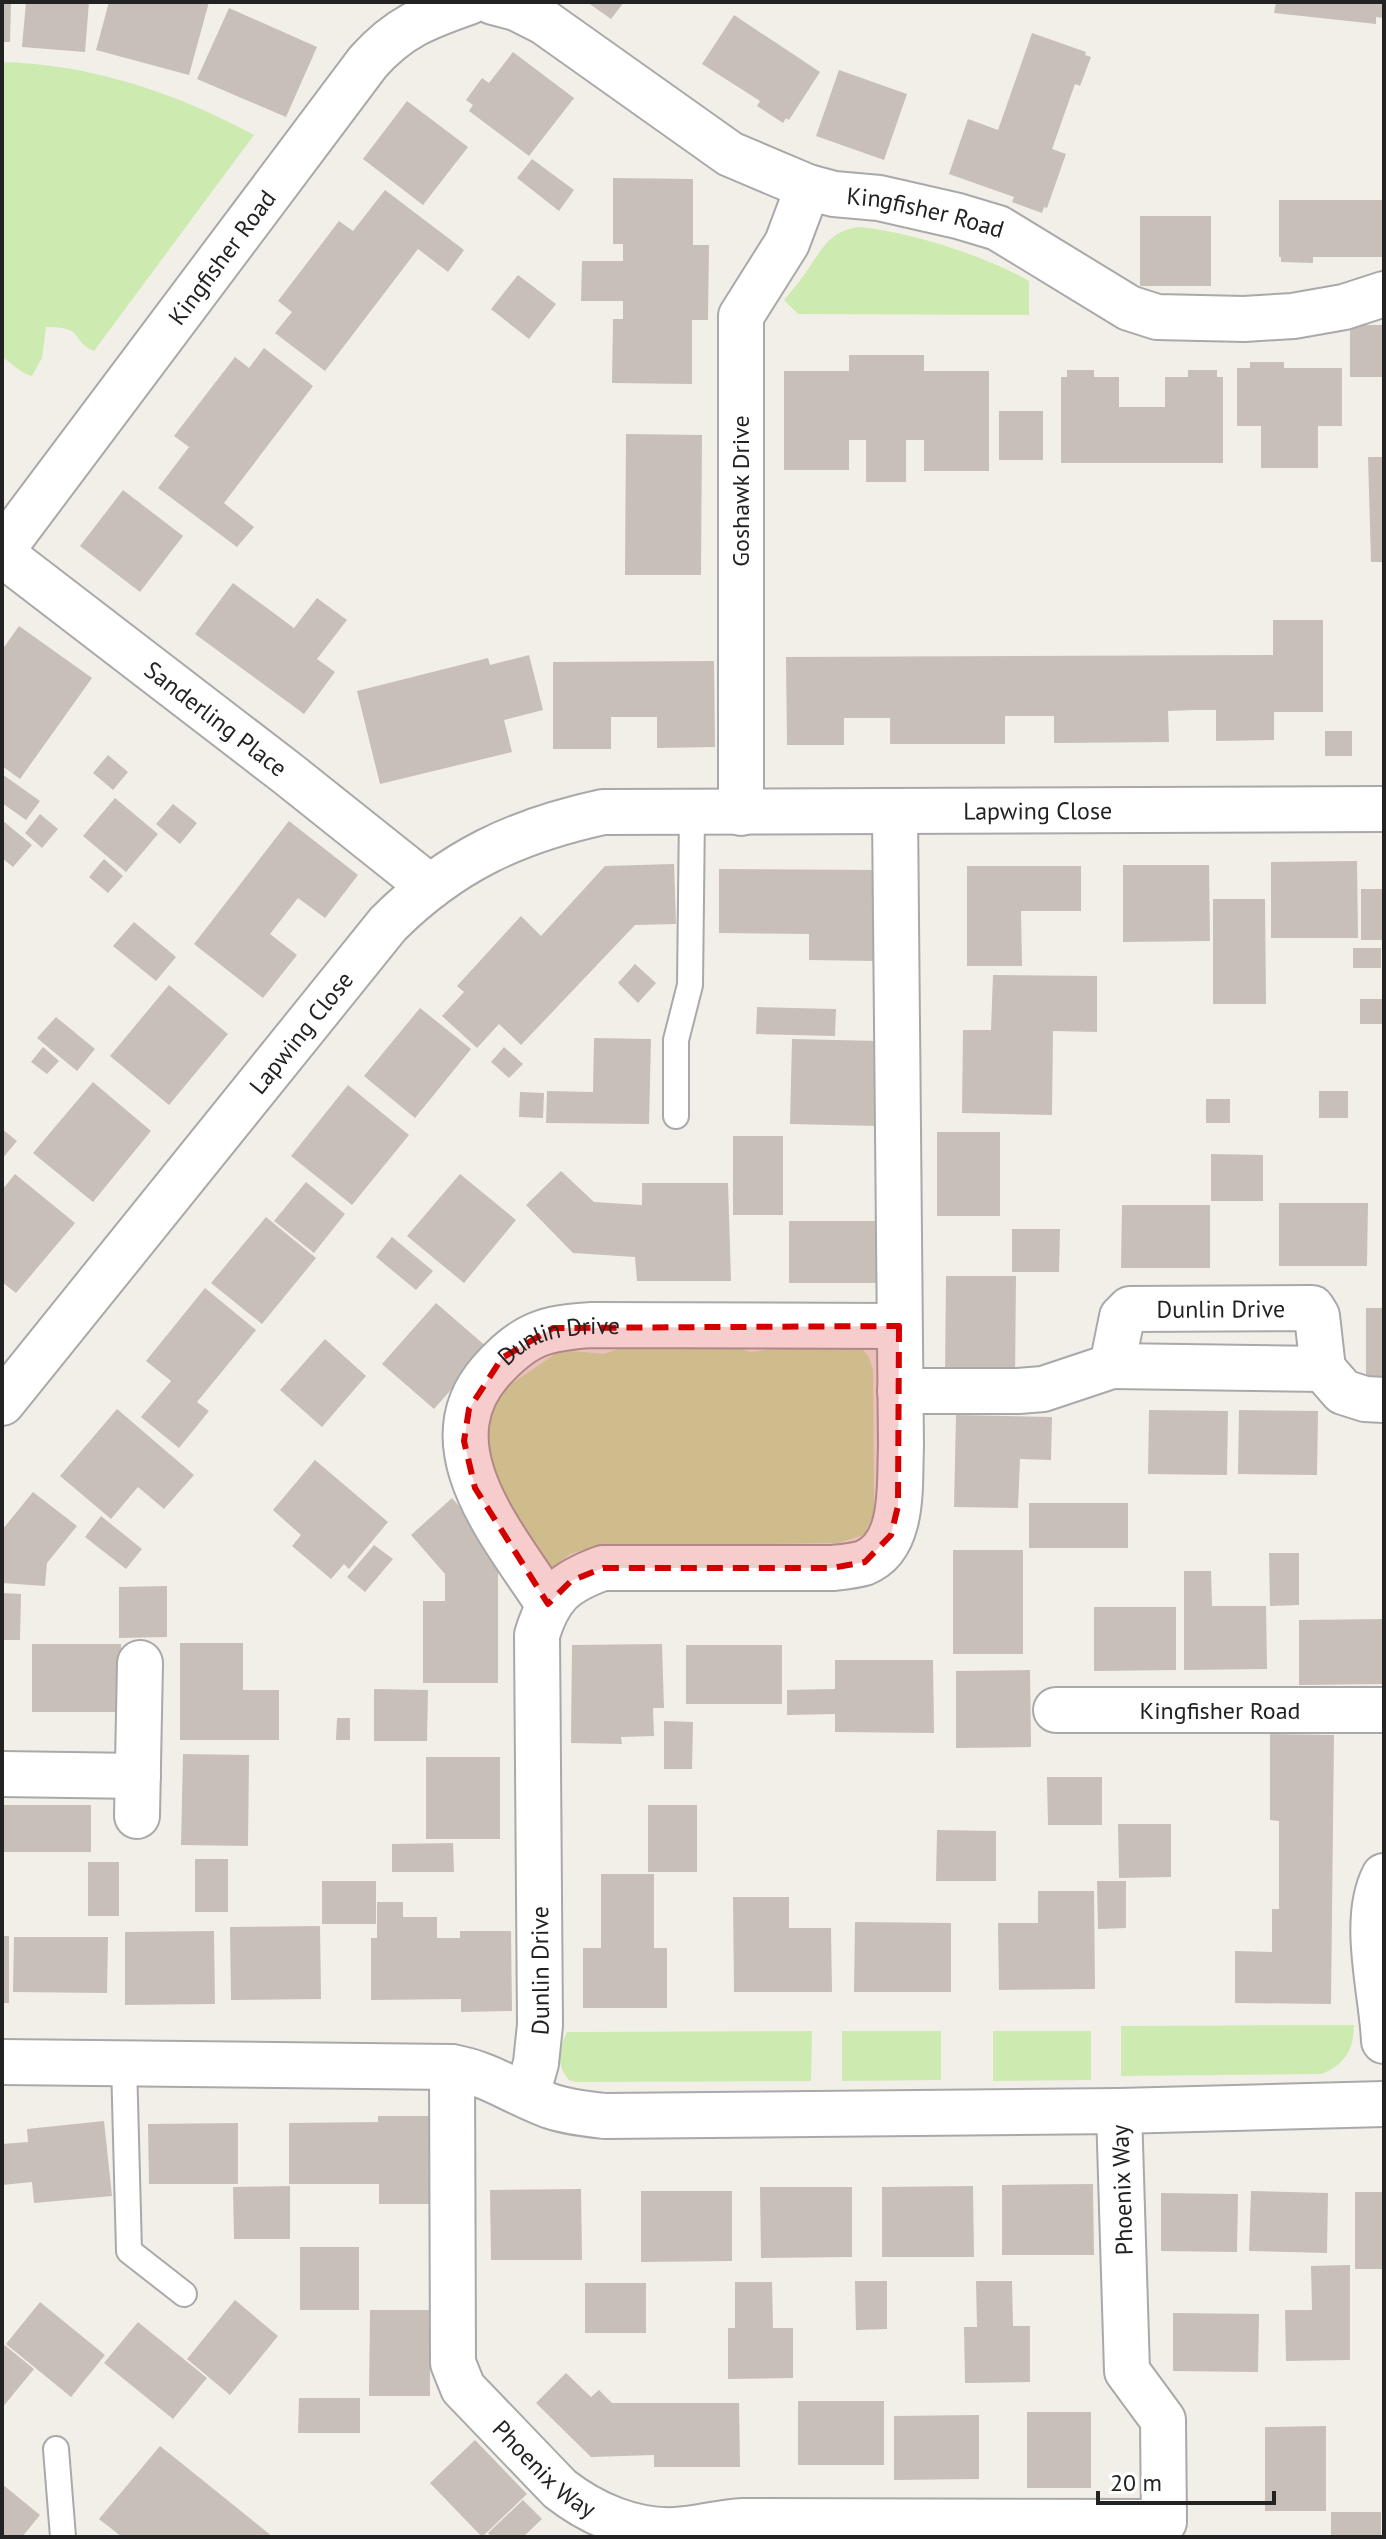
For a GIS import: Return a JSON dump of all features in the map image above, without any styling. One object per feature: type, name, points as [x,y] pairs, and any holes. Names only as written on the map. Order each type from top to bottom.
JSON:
[{"type":"street","name":"Kingfisher Road","points":[[2,552],[368,62],[388,39],[427,16],[469,2]]},
{"type":"street","name":"Kingfisher Road","points":[[493,2],[516,8],[544,22],[730,154],[808,187],[834,194],[879,198],[998,228],[1129,308],[1157,317],[1244,319],[1293,316],[1344,307],[1384,294]]},
{"type":"street","name":"Goshawk Drive","points":[[741,813],[741,316],[787,243],[808,187]]},
{"type":"street","name":"Sanderling Place","points":[[2,552],[430,887]]},
{"type":"street","name":"Lapwing Close","points":[[2,1403],[388,924],[430,887],[486,850],[561,821],[603,812],[1384,809]]},
{"type":"street","points":[[548,1604],[571,1581],[603,1568],[832,1568],[865,1562],[881,1550],[891,1535],[898,1506],[900,1391],[895,812]]},
{"type":"street","name":"Dunlin Drive","points":[[1112,1366],[1123,1314],[1130,1309],[1312,1308],[1317,1316],[1323,1369]]},
{"type":"street","name":"Dunlin Drive","points":[[527,2095],[536,2063],[540,2025],[537,1635],[548,1604],[475,1488],[464,1441],[469,1409],[483,1380],[502,1358],[524,1340],[553,1328],[592,1325],[899,1326]]},
{"type":"street","points":[[900,1391],[1043,1389],[1112,1366],[1323,1369],[1343,1392],[1365,1399],[1384,1400]]},
{"type":"street","points":[[2,1774],[138,1796],[140,1663]]},
{"type":"street","name":"Kingfisher Road","points":[[1056,1710],[1384,1710]]},
{"type":"street","points":[[1384,1876],[1377,1893],[1374,1942],[1384,2041]]},
{"type":"street","name":"Phoenix Way","points":[[2,2062],[452,2067],[477,2072],[548,2105],[575,2113],[605,2116],[1119,2111],[1384,2104]]},
{"type":"street","name":"Phoenix Way","points":[[452,2067],[453,2363],[463,2388],[560,2489],[593,2510],[632,2526],[651,2529],[675,2530],[717,2522],[740,2529],[1164,2522],[1163,2420],[1127,2371],[1119,2111]]},
{"type":"lane","points":[[676,1116],[676,1040],[690,985],[692,812]]},
{"type":"lane","points":[[124,2063],[129,2251],[184,2294]]},
{"type":"lane","points":[[56,2449],[63,2537]]},
{"type":"highlighted area","points":[[899,1326],[898,1506],[891,1535],[865,1562],[832,1568],[603,1568],[571,1581],[548,1604],[475,1488],[464,1441],[469,1409],[502,1358],[553,1328]]},
{"type":"green space","points":[[2,62],[68,68],[132,84],[195,106],[254,135],[94,351],[67,329],[46,327],[42,358],[32,376],[2,357]]},
{"type":"green space","points":[[860,227],[924,240],[970,254],[1029,281],[1029,315],[798,314],[784,300],[833,237]]},
{"type":"green space","points":[[797,1339],[858,1344],[869,1357],[873,1370],[874,1513],[864,1535],[838,1543],[597,1546],[570,1554],[550,1570],[498,1485],[481,1468],[482,1417],[498,1393],[555,1354],[572,1351],[604,1354],[627,1346],[710,1340],[751,1352],[774,1349]]},
{"type":"green space","points":[[1354,2025],[1347,2055],[1337,2066],[1322,2074],[1121,2076],[1121,2026]]},
{"type":"green space","points":[[812,2031],[811,2081],[576,2082],[569,2080],[560,2063],[560,2051],[567,2032]]},
{"type":"green space","points":[[842,2031],[941,2031],[941,2080],[842,2081]]},
{"type":"green space","points":[[993,2031],[1091,2031],[1091,2080],[993,2081]]},
{"type":"building","points":[[2,2],[11,2],[10,42],[2,42]]},
{"type":"building","points":[[26,2],[89,2],[85,52],[22,47]]},
{"type":"building","points":[[109,2],[209,2],[189,75],[96,50]]},
{"type":"building","points":[[587,2],[624,2],[611,19]]},
{"type":"building","points":[[1276,2],[1384,2],[1384,18],[1376,17],[1376,24],[1274,13]]},
{"type":"building","points":[[229,8],[317,47],[286,117],[197,79]]},
{"type":"building","points":[[734,15],[820,72],[789,120],[786,118],[783,123],[757,106],[760,101],[702,64]]},
{"type":"building","points":[[1032,33],[1086,52],[1085,55],[1091,57],[1080,86],[1075,84],[1052,149],[1066,154],[1047,208],[1044,207],[1042,213],[1012,202],[1014,197],[949,174],[968,119],[998,130]]},
{"type":"building","points":[[513,52],[574,98],[529,156],[469,111],[473,105],[466,100],[482,78],[489,83]]},
{"type":"building","points":[[839,70],[907,94],[884,160],[816,136]]},
{"type":"building","points":[[407,101],[468,147],[423,205],[363,159]]},
{"type":"building","points":[[532,159],[574,190],[559,211],[517,178]]},
{"type":"building","points":[[613,178],[693,179],[693,245],[709,245],[708,320],[692,320],[692,384],[612,383],[613,319],[623,319],[623,301],[581,301],[582,261],[623,261],[623,244],[613,244]]},
{"type":"building","points":[[385,190],[464,250],[448,272],[418,249],[325,371],[275,333],[292,312],[278,301],[339,221],[353,231]]},
{"type":"building","points":[[1279,200],[1382,200],[1382,257],[1313,257],[1313,263],[1281,262]]},
{"type":"building","points":[[1140,216],[1211,216],[1211,286],[1140,286]]},
{"type":"building","points":[[518,275],[556,304],[529,339],[491,309]]},
{"type":"building","points":[[1350,325],[1384,325],[1384,377],[1350,377]]},
{"type":"building","points":[[264,348],[313,386],[224,503],[254,527],[237,547],[158,488],[189,447],[174,436],[235,357],[249,368]]},
{"type":"building","points":[[849,355],[924,355],[924,371],[989,371],[989,471],[924,471],[924,440],[906,440],[906,482],[866,482],[866,440],[849,440],[849,470],[784,470],[784,371],[849,371]]},
{"type":"building","points":[[1250,362],[1284,362],[1284,368],[1342,368],[1342,426],[1318,426],[1318,468],[1261,468],[1261,426],[1237,426],[1237,368],[1250,368]]},
{"type":"building","points":[[1067,370],[1094,370],[1094,377],[1119,377],[1119,407],[1165,407],[1165,377],[1188,377],[1188,370],[1217,370],[1217,377],[1223,377],[1223,463],[1061,463],[1061,377],[1067,377]]},
{"type":"building","points":[[999,411],[1043,411],[1043,460],[999,460]]},
{"type":"building","points":[[626,434],[702,435],[701,575],[625,575]]},
{"type":"building","points":[[1368,457],[1384,457],[1384,562],[1371,562]]},
{"type":"building","points":[[123,490],[183,536],[140,592],[80,546]]},
{"type":"building","points":[[233,583],[294,628],[317,598],[347,620],[317,659],[335,672],[304,714],[195,634]]},
{"type":"building","points":[[1273,620],[1323,620],[1323,712],[1274,712],[1274,740],[1216,741],[1216,710],[1194,710],[1168,711],[1169,742],[1054,743],[1054,716],[1005,716],[1005,744],[890,744],[890,718],[844,718],[844,745],[787,745],[786,657],[1273,655]]},
{"type":"building","points":[[19,626],[92,678],[20,779],[2,766],[2,650]]},
{"type":"building","points":[[529,655],[543,710],[504,720],[512,752],[380,784],[357,691],[488,658],[490,665]]},
{"type":"building","points":[[714,661],[715,747],[657,748],[657,717],[611,717],[611,749],[553,749],[553,662]]},
{"type":"building","points":[[1325,731],[1352,731],[1352,756],[1325,756]]},
{"type":"building","points":[[108,755],[128,772],[113,790],[93,773]]},
{"type":"building","points":[[2,774],[40,801],[26,820],[2,803]]},
{"type":"building","points":[[115,798],[158,834],[126,872],[83,836]]},
{"type":"building","points":[[173,804],[197,823],[180,844],[156,824]]},
{"type":"building","points":[[40,814],[58,829],[42,848],[25,833]]},
{"type":"building","points":[[2,820],[32,845],[13,867],[2,858]]},
{"type":"building","points":[[289,821],[358,875],[325,918],[298,898],[270,934],[297,955],[263,998],[194,944]]},
{"type":"building","points":[[104,859],[123,876],[108,893],[89,877]]},
{"type":"building","points":[[1357,861],[1358,938],[1271,938],[1271,862]]},
{"type":"building","points":[[674,864],[676,924],[635,925],[521,1045],[499,1024],[477,1048],[442,1016],[464,992],[457,986],[521,916],[541,936],[605,866]]},
{"type":"building","points":[[1123,865],[1209,865],[1210,941],[1123,942]]},
{"type":"building","points":[[967,866],[1081,866],[1081,911],[1021,911],[1022,966],[967,966]]},
{"type":"building","points":[[719,869],[876,870],[875,961],[809,960],[809,934],[719,933]]},
{"type":"building","points":[[1361,889],[1384,889],[1384,940],[1361,940]]},
{"type":"building","points":[[1213,899],[1265,899],[1266,1004],[1213,1004]]},
{"type":"building","points":[[134,922],[176,957],[156,981],[113,946]]},
{"type":"building","points":[[1353,948],[1381,948],[1381,968],[1353,968]]},
{"type":"building","points":[[635,964],[656,983],[638,1003],[618,983]]},
{"type":"building","points":[[993,975],[1097,976],[1097,1032],[1053,1031],[1052,1115],[962,1113],[963,1030],[991,1030]]},
{"type":"building","points":[[169,985],[228,1034],[169,1105],[110,1056]]},
{"type":"building","points":[[1360,999],[1384,999],[1384,1024],[1360,1024]]},
{"type":"building","points":[[757,1007],[836,1009],[835,1036],[756,1034]]},
{"type":"building","points":[[420,1008],[471,1049],[415,1118],[364,1076]]},
{"type":"building","points":[[56,1017],[95,1049],[77,1071],[37,1038]]},
{"type":"building","points":[[594,1038],[651,1039],[649,1124],[546,1123],[547,1091],[593,1092]]},
{"type":"building","points":[[792,1039],[879,1041],[877,1126],[790,1124]]},
{"type":"building","points":[[43,1047],[59,1061],[47,1074],[31,1062]]},
{"type":"building","points":[[504,1047],[523,1064],[509,1078],[491,1062]]},
{"type":"building","points":[[93,1082],[151,1131],[93,1202],[33,1153]]},
{"type":"building","points":[[348,1085],[409,1135],[352,1205],[291,1156]]},
{"type":"building","points":[[1319,1091],[1348,1091],[1348,1118],[1319,1118]]},
{"type":"building","points":[[520,1092],[544,1093],[543,1118],[519,1117]]},
{"type":"building","points":[[1206,1099],[1230,1099],[1230,1123],[1206,1123]]},
{"type":"building","points":[[2,1129],[17,1141],[2,1159]]},
{"type":"building","points":[[937,1132],[1000,1132],[1000,1216],[937,1216]]},
{"type":"building","points":[[733,1136],[783,1136],[783,1215],[733,1215]]},
{"type":"building","points":[[1211,1154],[1263,1155],[1263,1201],[1211,1201]]},
{"type":"building","points":[[561,1171],[594,1202],[642,1205],[642,1183],[728,1183],[731,1281],[637,1281],[635,1257],[573,1253],[526,1205]]},
{"type":"building","points":[[15,1174],[75,1223],[16,1293],[2,1282],[2,1190]]},
{"type":"building","points":[[460,1174],[516,1220],[464,1283],[407,1236]]},
{"type":"building","points":[[306,1182],[345,1214],[314,1253],[274,1221]]},
{"type":"building","points":[[1279,1203],[1368,1203],[1367,1266],[1279,1266]]},
{"type":"building","points":[[1122,1205],[1210,1205],[1210,1268],[1121,1268]]},
{"type":"building","points":[[266,1217],[316,1258],[262,1324],[211,1283]]},
{"type":"building","points":[[789,1221],[880,1221],[880,1283],[789,1283]]},
{"type":"building","points":[[1012,1229],[1060,1229],[1059,1272],[1012,1272]]},
{"type":"building","points":[[392,1237],[433,1271],[416,1290],[376,1257]]},
{"type":"building","points":[[946,1276],[1016,1276],[1015,1380],[945,1379]]},
{"type":"building","points":[[205,1288],[256,1330],[197,1402],[209,1411],[179,1448],[141,1417],[171,1381],[146,1361]]},
{"type":"building","points":[[436,1303],[488,1348],[434,1409],[382,1364]]},
{"type":"building","points":[[1366,1308],[1384,1308],[1384,1386],[1366,1386]]},
{"type":"building","points":[[325,1339],[366,1376],[322,1427],[280,1390]]},
{"type":"building","points":[[117,1409],[194,1475],[164,1509],[138,1487],[111,1519],[60,1476]]},
{"type":"building","points":[[1149,1410],[1228,1411],[1227,1475],[1148,1474]]},
{"type":"building","points":[[1239,1410],[1318,1411],[1317,1475],[1238,1474]]},
{"type":"building","points":[[956,1415],[1052,1417],[1051,1460],[1020,1459],[1018,1508],[954,1507]]},
{"type":"building","points":[[315,1460],[388,1522],[349,1569],[344,1564],[331,1579],[292,1546],[301,1535],[273,1510]]},
{"type":"building","points":[[33,1492],[77,1526],[47,1563],[45,1586],[2,1583],[2,1530]]},
{"type":"building","points":[[452,1498],[498,1550],[498,1683],[423,1683],[423,1601],[445,1601],[445,1574],[411,1535]]},
{"type":"building","points":[[1029,1503],[1128,1503],[1128,1548],[1029,1548]]},
{"type":"building","points":[[101,1516],[142,1549],[126,1569],[85,1537]]},
{"type":"building","points":[[374,1545],[393,1559],[365,1592],[347,1577]]},
{"type":"building","points":[[953,1550],[1023,1550],[1023,1654],[953,1654]]},
{"type":"building","points":[[1269,1553],[1299,1553],[1299,1605],[1270,1606]]},
{"type":"building","points":[[1184,1571],[1211,1571],[1212,1606],[1266,1606],[1267,1669],[1184,1670]]},
{"type":"building","points":[[167,1586],[167,1637],[119,1638],[119,1587]]},
{"type":"building","points":[[2,1593],[21,1594],[20,1640],[2,1640]]},
{"type":"building","points":[[1094,1607],[1176,1607],[1176,1670],[1094,1671]]},
{"type":"building","points":[[1384,1619],[1384,1684],[1299,1685],[1299,1620]]},
{"type":"building","points":[[180,1643],[243,1643],[243,1690],[279,1690],[279,1740],[180,1740]]},
{"type":"building","points":[[32,1644],[121,1644],[121,1712],[32,1712]]},
{"type":"building","points":[[662,1644],[664,1708],[653,1708],[654,1736],[621,1737],[622,1744],[571,1743],[572,1645]]},
{"type":"building","points":[[686,1645],[782,1645],[782,1704],[686,1704]]},
{"type":"building","points":[[835,1660],[933,1660],[934,1733],[835,1732],[835,1714],[787,1715],[787,1690],[835,1689]]},
{"type":"building","points":[[1030,1670],[1031,1747],[956,1748],[956,1671]]},
{"type":"building","points":[[374,1689],[428,1690],[427,1741],[374,1741]]},
{"type":"building","points":[[337,1718],[350,1718],[350,1740],[336,1740]]},
{"type":"building","points":[[664,1721],[693,1722],[692,1769],[664,1769]]},
{"type":"building","points":[[1270,1734],[1334,1735],[1331,2004],[1235,2003],[1235,1951],[1272,1952],[1272,1909],[1279,1909],[1279,1821],[1270,1820]]},
{"type":"building","points":[[183,1754],[249,1755],[248,1846],[181,1845]]},
{"type":"building","points":[[426,1757],[500,1757],[500,1839],[426,1839]]},
{"type":"building","points":[[1047,1777],[1102,1777],[1102,1825],[1048,1825]]},
{"type":"building","points":[[2,1805],[91,1805],[91,1852],[2,1852]]},
{"type":"building","points":[[648,1805],[697,1805],[697,1872],[648,1872]]},
{"type":"building","points":[[1118,1824],[1171,1824],[1171,1877],[1119,1878]]},
{"type":"building","points":[[937,1830],[996,1831],[996,1881],[936,1881]]},
{"type":"building","points":[[453,1843],[454,1872],[392,1872],[392,1844]]},
{"type":"building","points":[[195,1859],[228,1859],[228,1912],[195,1912]]},
{"type":"building","points":[[88,1862],[119,1862],[119,1916],[88,1916]]},
{"type":"building","points":[[601,1874],[654,1874],[654,1948],[667,1948],[667,2008],[583,2008],[583,1948],[601,1948]]},
{"type":"building","points":[[322,1881],[376,1881],[376,1924],[322,1924]]},
{"type":"building","points":[[1097,1881],[1126,1881],[1126,1928],[1098,1929]]},
{"type":"building","points":[[1038,1891],[1094,1891],[1095,1989],[999,1990],[998,1923],[1038,1923]]},
{"type":"building","points":[[733,1897],[789,1897],[789,1928],[831,1928],[832,1992],[734,1992]]},
{"type":"building","points":[[377,1902],[403,1902],[403,1917],[437,1917],[437,1938],[460,1938],[460,1931],[511,1931],[512,2011],[461,2012],[461,1999],[371,2000],[371,1938],[377,1938]]},
{"type":"building","points":[[855,1922],[951,1923],[951,1992],[854,1992]]},
{"type":"building","points":[[320,1926],[321,1999],[231,2000],[230,1927]]},
{"type":"building","points":[[214,1931],[215,2004],[125,2005],[125,1932]]},
{"type":"building","points":[[2,1936],[9,1936],[9,2003],[2,2003]]},
{"type":"building","points":[[14,1937],[108,1937],[107,1993],[13,1992]]},
{"type":"building","points":[[378,2116],[429,2116],[430,2204],[379,2204],[379,2184],[289,2184],[289,2123],[378,2122]]},
{"type":"building","points":[[104,2121],[112,2196],[34,2203],[32,2182],[2,2185],[2,2144],[28,2142],[27,2129]]},
{"type":"building","points":[[238,2123],[238,2184],[149,2184],[148,2124]]},
{"type":"building","points":[[1093,2184],[1094,2255],[1002,2255],[1002,2185]]},
{"type":"building","points":[[290,2186],[290,2239],[234,2239],[233,2187]]},
{"type":"building","points":[[973,2186],[974,2257],[882,2257],[882,2187]]},
{"type":"building","points":[[760,2187],[852,2187],[852,2257],[761,2258]]},
{"type":"building","points":[[581,2189],[582,2260],[491,2260],[490,2190]]},
{"type":"building","points":[[641,2191],[732,2191],[732,2261],[641,2262]]},
{"type":"building","points":[[1251,2191],[1328,2193],[1327,2253],[1249,2251]]},
{"type":"building","points":[[1355,2192],[1384,2192],[1384,2269],[1355,2269]]},
{"type":"building","points":[[1161,2193],[1238,2194],[1237,2252],[1161,2251]]},
{"type":"building","points":[[300,2247],[359,2247],[359,2310],[300,2310]]},
{"type":"building","points":[[1350,2265],[1350,2360],[1286,2361],[1285,2310],[1312,2310],[1311,2266]]},
{"type":"building","points":[[855,2281],[887,2281],[887,2329],[856,2330]]},
{"type":"building","points":[[976,2281],[1012,2281],[1013,2326],[1030,2326],[1030,2382],[965,2383],[964,2327],[977,2327]]},
{"type":"building","points":[[735,2282],[772,2282],[773,2328],[793,2328],[793,2378],[728,2379],[728,2328],[735,2328]]},
{"type":"building","points":[[585,2283],[646,2283],[646,2333],[585,2333]]},
{"type":"building","points":[[235,2300],[278,2336],[230,2395],[187,2359]]},
{"type":"building","points":[[40,2302],[105,2355],[71,2397],[6,2344]]},
{"type":"building","points":[[370,2310],[430,2310],[430,2396],[369,2396]]},
{"type":"building","points":[[1173,2313],[1259,2314],[1258,2372],[1173,2371]]},
{"type":"building","points":[[138,2322],[207,2378],[173,2419],[104,2363]]},
{"type":"building","points":[[2,2343],[34,2369],[2,2408]]},
{"type":"building","points":[[566,2373],[591,2397],[599,2390],[612,2403],[739,2403],[740,2467],[654,2467],[654,2455],[591,2457],[536,2403]]},
{"type":"building","points":[[299,2398],[360,2398],[360,2433],[298,2433]]},
{"type":"building","points":[[798,2401],[884,2401],[884,2465],[798,2465]]},
{"type":"building","points":[[1027,2412],[1091,2412],[1091,2488],[1027,2488]]},
{"type":"building","points":[[979,2415],[979,2479],[894,2480],[894,2416]]},
{"type":"building","points":[[1326,2426],[1326,2511],[1265,2511],[1265,2427]]},
{"type":"building","points":[[475,2440],[527,2494],[482,2537],[430,2483]]},
{"type":"building","points":[[160,2446],[273,2537],[122,2537],[99,2519]]},
{"type":"building","points":[[2,2484],[40,2515],[22,2537],[2,2537]]},
{"type":"building","points":[[523,2500],[542,2519],[523,2537],[492,2537],[488,2533]]},
{"type":"building","points":[[1331,2512],[1381,2512],[1381,2537],[1331,2537]]}]
